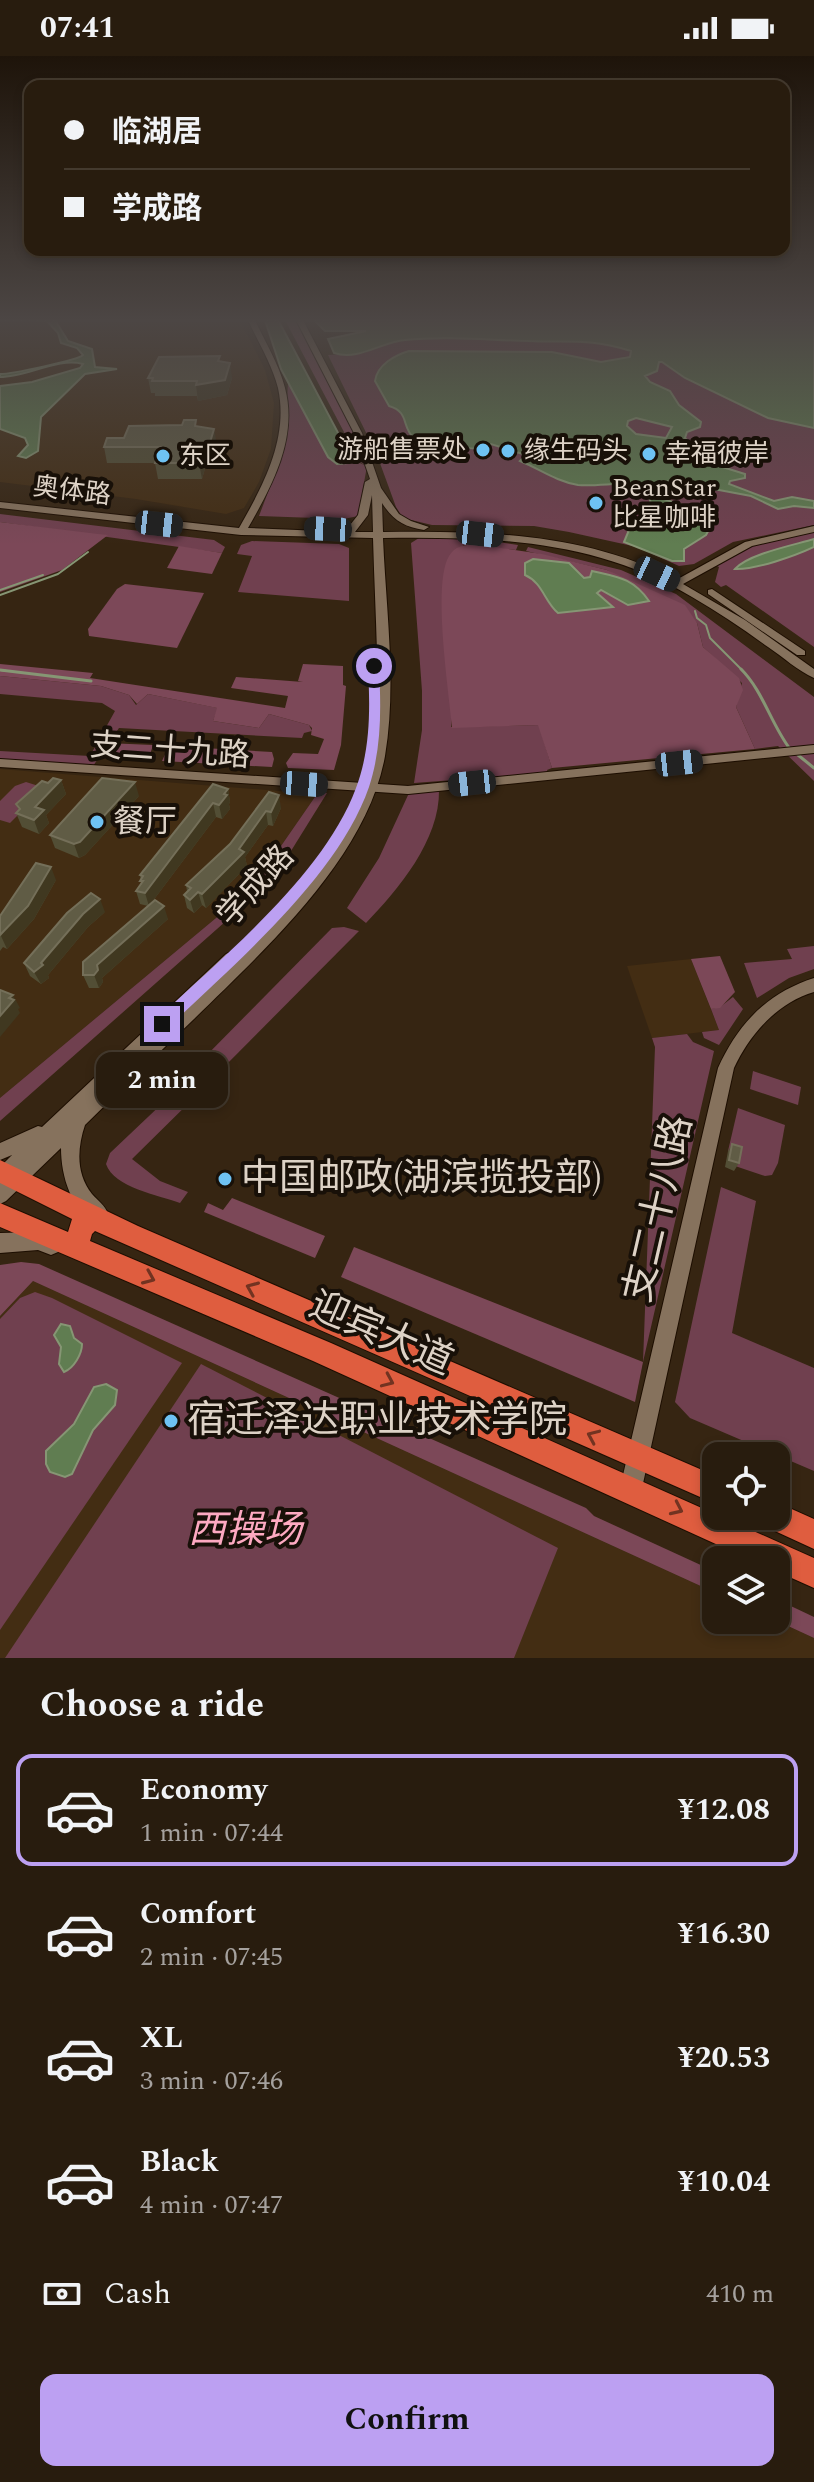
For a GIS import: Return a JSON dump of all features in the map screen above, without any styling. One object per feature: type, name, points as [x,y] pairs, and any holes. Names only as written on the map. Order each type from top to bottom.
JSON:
[{"type":"highway","name":"迎宾大道","points":[[4,1175],[129,1235],[702,1484]]},
{"type":"highway","name":"迎宾大道","points":[[0,1215],[631,1488],[814,1573]]},
{"type":"highway","points":[[77,1248],[81,1227],[94,1217]]},
{"type":"highway","points":[[790,1523],[814,1534]]},
{"type":"main road","points":[[242,529],[275,465],[283,419],[282,395]]},
{"type":"main road","name":"学成路","points":[[4,1175],[75,1115],[289,914],[335,856],[366,788],[384,733],[385,711],[373,483],[358,433],[338,395]]},
{"type":"main road","points":[[373,483],[394,518],[416,527],[541,540],[638,562],[734,606],[814,662]]},
{"type":"main road","points":[[373,483],[363,515],[349,533],[359,538],[374,538]]},
{"type":"main road","name":"奥体路","points":[[0,497],[242,529]]},
{"type":"main road","name":"奥体路","points":[[0,505],[242,529],[349,533],[374,538],[444,531]]},
{"type":"main road","points":[[682,581],[749,544],[814,529]]},
{"type":"main road","points":[[682,581],[814,674]]},
{"type":"main road","points":[[722,610],[734,606]]},
{"type":"main road","name":"支二十八路","points":[[631,1488],[733,1050],[760,1017],[780,1002],[814,985]]},
{"type":"main road","points":[[4,1175],[31,1139],[75,1115]]},
{"type":"main road","points":[[75,1115],[68,1143],[74,1180],[94,1210],[129,1235]]},
{"type":"main road","points":[[0,1243],[38,1241],[114,1264]]},
{"type":"street","name":"支二十九路","points":[[0,763],[408,790],[814,749]]},
{"type":"shaded area","points":[[0,395],[272,395],[271,449],[259,482],[244,508],[226,514],[0,482]]},
{"type":"shaded area","points":[[0,395],[64,395],[41,417],[38,451],[26,458],[18,456],[28,445],[25,438],[0,429]]},
{"type":"shaded area","points":[[295,395],[318,395],[344,444],[347,463],[337,464],[328,457]]},
{"type":"shaded area","points":[[324,395],[335,395],[367,466],[353,458],[344,432]]},
{"type":"shaded area","points":[[383,395],[672,395],[679,405],[701,422],[700,427],[687,432],[685,438],[691,445],[715,447],[725,452],[721,456],[701,456],[700,460],[745,474],[745,478],[730,481],[729,484],[774,501],[792,497],[814,501],[814,508],[794,506],[778,509],[751,496],[695,489],[677,481],[659,481],[655,489],[660,498],[700,510],[711,526],[706,535],[684,549],[684,561],[672,561],[624,542],[629,530],[654,514],[646,486],[578,485],[520,461],[526,455],[491,444],[482,450],[420,441],[410,434],[400,412],[389,406]],"holes":[[[636,418],[672,427],[666,438],[636,434],[627,426],[628,421]]]},
{"type":"shaded area","points":[[720,395],[814,395],[814,428],[768,418]]},
{"type":"shaded area","points":[[0,522],[108,535],[62,570],[0,592]]},
{"type":"shaded area","points":[[814,539],[814,547],[796,554],[764,565],[735,569],[760,554]]},
{"type":"shaded area","points":[[475,544],[542,554],[607,570],[685,605],[697,623],[703,647],[739,678],[743,690],[736,707],[755,749],[552,768],[538,725],[452,728],[442,613],[444,570],[454,550]]},
{"type":"shaded area","points":[[179,546],[222,553],[212,574],[167,568]]},
{"type":"shaded area","points":[[533,559],[569,563],[584,578],[590,577],[592,571],[617,577],[637,587],[649,601],[628,605],[601,590],[597,593],[613,607],[558,613],[536,583],[525,575],[525,563]]},
{"type":"shaded area","points":[[125,584],[204,593],[177,648],[89,636],[88,629],[117,589]]},
{"type":"shaded area","points":[[0,664],[93,673],[90,678],[285,708],[288,696],[231,688],[236,677],[303,682],[298,681],[303,664],[343,666],[343,685],[346,686],[341,745],[334,770],[288,768],[286,763],[293,753],[318,754],[324,739],[311,735],[309,725],[269,714],[259,728],[213,721],[217,708],[148,694],[137,704],[129,695],[101,686],[0,676]]},
{"type":"shaded area","points":[[106,743],[153,745],[148,761],[99,758]]},
{"type":"shaded area","points":[[169,746],[272,752],[274,759],[272,767],[162,761]]},
{"type":"shaded area","points":[[0,769],[317,794],[252,888],[0,1098]]},
{"type":"shaded area","points":[[720,956],[735,992],[720,1008],[711,1009],[691,959]]},
{"type":"shaded area","points":[[691,959],[719,1030],[652,1038],[627,966]]},
{"type":"shaded area","points":[[232,1198],[325,1236],[315,1258],[204,1212],[208,1203],[223,1210]]},
{"type":"shaded area","points":[[354,1247],[643,1362],[635,1402],[341,1277]]},
{"type":"shaded area","points":[[21,1262],[39,1264],[586,1508],[594,1516],[702,1566],[702,1587],[33,1281],[0,1316],[0,1265]]},
{"type":"shaded area","name":"宿迁泽达职业技术学院","points":[[33,1281],[702,1587],[702,1634],[790,1634],[790,1627],[814,1638],[814,1658],[0,1658],[0,1316]]},
{"type":"shaded area","points":[[61,1324],[70,1326],[74,1338],[82,1344],[77,1360],[64,1372],[59,1364],[61,1347],[54,1335]]},
{"type":"shaded area","points":[[106,1384],[117,1390],[115,1405],[93,1430],[72,1474],[65,1477],[50,1472],[46,1464],[46,1451],[74,1424],[94,1387]]},
{"type":"shaded area","points":[[790,1606],[814,1617],[814,1638],[790,1627]]},
{"type":"green space","points":[[287,395],[295,395],[328,457],[337,464],[357,462],[367,466],[358,516],[344,519],[259,516],[285,447]]},
{"type":"green space","points":[[347,395],[720,395],[768,418],[814,428],[814,525],[733,542],[694,564],[679,566],[637,547],[569,532],[534,526],[432,525],[403,518]]},
{"type":"green space","points":[[0,514],[214,540],[225,547],[222,553],[0,522]]},
{"type":"green space","points":[[814,532],[814,647],[726,585],[721,587],[715,582],[719,567],[713,564],[753,545]]},
{"type":"green space","points":[[419,538],[469,538],[518,545],[516,550],[463,545],[451,727],[539,725],[552,768],[547,770],[548,773],[414,783],[422,730],[422,691],[411,543]]},
{"type":"green space","points":[[252,541],[339,544],[349,548],[349,601],[238,592],[252,556],[237,554],[241,545]]},
{"type":"green space","points":[[528,547],[621,570],[676,594],[814,697],[814,781],[778,746],[755,749],[736,707],[742,683],[703,647],[697,623],[607,570],[526,551]]},
{"type":"green space","points":[[0,676],[101,686],[129,695],[136,705],[148,694],[218,708],[213,721],[259,728],[269,714],[309,725],[312,731],[304,733],[302,738],[119,728],[91,769],[0,761],[0,751],[90,756],[115,711],[102,703],[0,694]]},
{"type":"green space","points":[[26,782],[45,788],[10,823],[0,820],[0,801],[15,786]]},
{"type":"green space","points":[[439,790],[433,827],[425,845],[403,880],[366,923],[347,908],[379,858],[409,793]]},
{"type":"green space","points":[[327,793],[286,859],[260,891],[0,1121],[0,1098],[252,888],[317,794]]},
{"type":"green space","points":[[332,928],[359,931],[212,1079],[198,1068],[199,1063]]},
{"type":"green space","points":[[814,946],[814,969],[789,978],[757,998],[744,963],[792,959],[787,949]]},
{"type":"green space","points":[[733,997],[743,1009],[719,1045],[704,1038],[702,1032],[719,1030],[711,1009],[720,1007]]},
{"type":"green space","points":[[687,1034],[693,1042],[714,1051],[643,1362],[655,1047],[652,1038]]},
{"type":"green space","points":[[753,1071],[801,1087],[798,1105],[750,1089]]},
{"type":"green space","points":[[187,1080],[203,1089],[132,1159],[160,1181],[188,1192],[180,1203],[127,1185],[106,1164],[110,1153]]},
{"type":"green space","points":[[738,1108],[785,1125],[778,1163],[772,1175],[765,1176],[735,1166],[728,1151]]},
{"type":"green space","points":[[721,1187],[756,1201],[732,1333],[814,1368],[814,1471],[790,1461],[790,1442],[746,1442],[690,1418],[675,1402]]},
{"type":"green space","points":[[35,1292],[182,1363],[0,1630],[0,1319],[20,1298]]},
{"type":"green space","name":"西操场","points":[[201,1364],[558,1548],[514,1658],[5,1658]]},
{"type":"building","points":[[184,420],[196,420],[195,426],[214,429],[208,449],[203,449],[199,463],[155,463],[161,447],[104,447],[107,438],[124,438],[129,426],[182,425]]},
{"type":"building","points":[[53,778],[61,780],[35,807],[44,810],[34,820],[16,813],[20,809],[16,804],[42,781],[48,783]]},
{"type":"building","points":[[102,778],[135,782],[80,842],[74,844],[50,835]]},
{"type":"building","points":[[213,784],[228,789],[224,794],[227,795],[219,805],[213,803],[145,893],[136,891],[143,881],[140,881],[143,876],[140,875]]},
{"type":"building","points":[[269,792],[279,795],[271,812],[266,811],[239,849],[244,852],[202,894],[198,892],[190,900],[184,895],[191,888],[186,885],[230,844]]},
{"type":"building","points":[[36,863],[51,867],[28,906],[0,935],[0,916]]},
{"type":"building","points":[[91,893],[100,899],[83,914],[34,972],[24,963],[67,913]]},
{"type":"building","points":[[155,900],[164,906],[97,965],[94,975],[83,975],[83,962]]},
{"type":"building","points":[[0,990],[13,995],[9,998],[14,1000],[0,1016]]},
{"type":"building","points":[[732,1144],[742,1147],[739,1163],[729,1160]]},
{"type":"waterway","points":[[0,595],[58,574],[88,552]]},
{"type":"waterway","points":[[0,590],[43,575]]},
{"type":"waterway","points":[[695,611],[697,618],[706,625],[710,638],[741,669]]},
{"type":"waterway","points":[[741,669],[755,687],[790,749]]},
{"type":"waterway","points":[[7,671],[0,670],[91,681]]},
{"type":"waterway","points":[[798,755],[814,768]]},
{"type":"place","name":"游船售票处","points":[[483,450]]},
{"type":"place","name":"缘生码头","points":[[508,451]]},
{"type":"place","name":"幸福彼岸","points":[[649,454]]},
{"type":"place","name":"东区","points":[[163,456]]},
{"type":"place","name":"BeanStar 比星咖啡","points":[[596,503]]},
{"type":"place","name":"餐厅","points":[[97,822]]},
{"type":"place","name":"中国邮政(湖滨揽投部)","points":[[225,1179]]},
{"type":"place","name":"宿迁泽达职业技术学院","points":[[171,1421]]},
{"type":"route","points":[[162,1024],[278,912],[329,849],[362,788],[371,757],[376,724],[374,666]]}]
